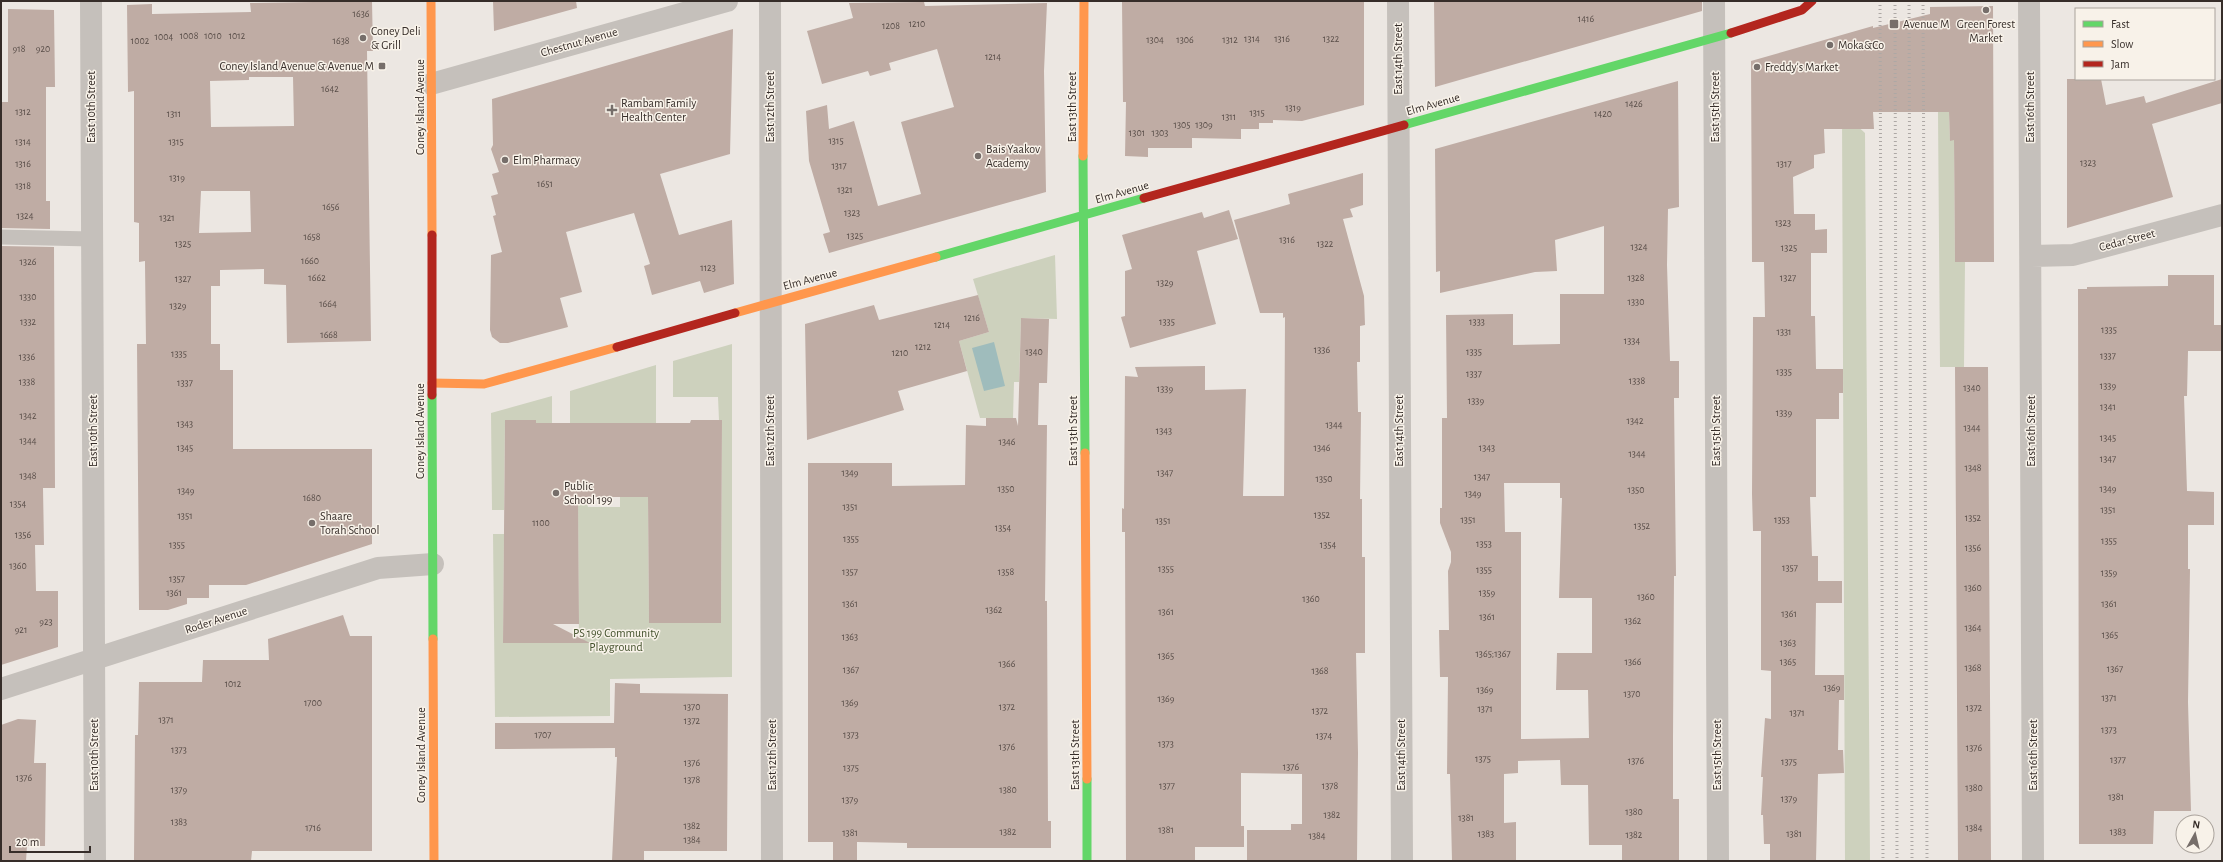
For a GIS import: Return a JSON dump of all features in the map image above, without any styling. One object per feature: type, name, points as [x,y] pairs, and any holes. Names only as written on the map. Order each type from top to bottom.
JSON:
[{"type":"street","name":"East 10th Street","points":[[91,1],[94,861]]},
{"type":"street","name":"Coney Island Avenue","points":[[431,1],[434,861]]},
{"type":"street","name":"Chestnut Avenue","points":[[431,84],[664,9],[726,1]]},
{"type":"street","name":"East 12th Street","points":[[770,1],[772,861]]},
{"type":"street","name":"East 13th Street","points":[[1084,1],[1087,861]]},
{"type":"street","name":"East 14th Street","points":[[1398,1],[1402,861]]},
{"type":"street","name":"East 15th Street","points":[[1714,1],[1718,861]]},
{"type":"street","name":"Elm Avenue","points":[[432,383],[484,384],[770,302],[1714,38],[1802,10],[1812,1]]},
{"type":"street","name":"East 16th Street","points":[[2030,1],[2033,861]]},
{"type":"street","name":"Cedar Street","points":[[2031,256],[2073,255],[2222,215]]},
{"type":"street","name":"Roder Avenue","points":[[1,689],[378,568],[432,564]]},
{"type":"lane","points":[[1,237],[92,239]]},
{"type":"green space","points":[[1842,112],[1865,133],[1870,861],[1845,861]]},
{"type":"green space","points":[[1938,112],[1949,112],[1950,140],[1954,140],[1955,262],[1965,262],[1964,367],[1940,367]]},
{"type":"green space","points":[[1055,255],[1057,319],[1021,318],[1019,382],[1014,382],[1013,418],[980,418],[959,341],[989,332],[973,279]]},
{"type":"green space","name":"PS 199 Community Playground","points":[[732,344],[732,677],[610,679],[610,716],[495,717],[493,534],[504,534],[503,643],[579,643],[578,501],[587,501],[588,507],[620,507],[620,491],[648,495],[649,623],[721,623],[722,420],[719,420],[718,397],[673,397],[673,361]]},
{"type":"green space","points":[[656,365],[656,423],[570,423],[570,391]]},
{"type":"green space","points":[[552,396],[552,423],[536,423],[535,420],[505,421],[504,510],[492,510],[491,413]]},
{"type":"water","points":[[994,342],[1005,386],[984,391],[972,348]]},
{"type":"building","points":[[372,1],[373,51],[367,51],[371,341],[287,343],[286,285],[264,284],[264,269],[220,270],[220,286],[211,286],[211,344],[220,344],[220,370],[233,370],[233,449],[372,449],[372,544],[246,585],[209,585],[209,598],[187,598],[187,604],[168,610],[139,610],[137,344],[146,344],[145,261],[139,262],[139,223],[134,222],[134,91],[128,92],[127,5],[152,4],[152,14],[251,12],[250,3]],"holes":[[[249,77],[293,77],[294,126],[211,127],[210,81],[249,80]],[[201,191],[250,191],[251,232],[199,233]]]},
{"type":"building","points":[[493,1],[576,1],[577,8],[494,31]]},
{"type":"building","points":[[1122,1],[1364,1],[1364,105],[1302,121],[1273,120],[1273,123],[1259,123],[1259,129],[1241,129],[1241,139],[1192,138],[1192,148],[1148,148],[1148,157],[1125,156],[1126,102],[1123,102]]},
{"type":"building","points":[[1434,1],[1702,1],[1702,11],[1435,87]]},
{"type":"building","points":[[924,2],[925,6],[1047,3],[1044,71],[1046,192],[829,253],[823,234],[830,232],[809,161],[806,111],[827,105],[829,129],[854,121],[878,206],[921,194],[901,122],[954,107],[937,49],[889,63],[891,70],[870,76],[868,71],[822,84],[807,31],[853,18],[849,3]]},
{"type":"building","points":[[1993,6],[1994,262],[1955,262],[1954,140],[1950,141],[1949,112],[1873,112],[1874,129],[1824,129],[1825,153],[1814,155],[1814,168],[1793,177],[1794,214],[1815,214],[1815,230],[1827,229],[1827,253],[1811,253],[1811,316],[1815,316],[1816,369],[1843,369],[1843,393],[1839,393],[1839,419],[1816,419],[1816,497],[1810,497],[1812,556],[1818,556],[1818,581],[1842,581],[1842,603],[1816,603],[1815,675],[1844,675],[1844,700],[1839,700],[1838,750],[1843,750],[1844,773],[1818,774],[1816,861],[1770,861],[1770,844],[1764,844],[1763,815],[1761,815],[1763,777],[1761,777],[1765,718],[1771,719],[1771,671],[1761,670],[1761,531],[1753,531],[1752,494],[1753,317],[1765,317],[1764,262],[1752,262],[1751,61],[1873,26],[1873,28],[1930,14],[1930,7]]},
{"type":"building","points":[[8,9],[54,10],[55,87],[46,87],[46,201],[50,201],[50,229],[1,228],[1,102],[8,102]]},
{"type":"building","points":[[733,29],[730,154],[660,174],[679,235],[732,220],[734,284],[704,293],[700,281],[652,295],[644,266],[650,264],[634,213],[566,232],[582,292],[560,298],[568,327],[508,343],[500,343],[492,337],[490,330],[491,255],[502,252],[493,216],[496,215],[491,196],[498,194],[492,174],[499,172],[491,149],[493,145],[492,99]]},
{"type":"building","points":[[2067,79],[2101,80],[2106,105],[2144,96],[2146,103],[2222,79],[2222,103],[2152,124],[2173,197],[2067,228]]},
{"type":"building","points":[[1678,81],[1679,207],[1668,209],[1667,265],[1670,361],[1679,361],[1679,398],[1674,398],[1676,576],[1674,576],[1673,799],[1679,799],[1679,861],[1622,861],[1622,845],[1589,845],[1588,785],[1561,785],[1560,760],[1518,761],[1518,773],[1504,774],[1504,823],[1516,822],[1516,861],[1452,861],[1450,774],[1447,774],[1448,677],[1440,677],[1439,630],[1449,630],[1448,571],[1451,562],[1451,552],[1440,523],[1440,508],[1442,508],[1442,418],[1447,418],[1446,315],[1513,314],[1513,345],[1560,344],[1560,294],[1604,294],[1604,226],[1555,240],[1557,271],[1535,272],[1440,293],[1440,271],[1436,272],[1435,149]],"holes":[[[1504,483],[1560,483],[1560,498],[1562,498],[1559,598],[1592,598],[1592,653],[1557,653],[1556,690],[1588,690],[1589,738],[1521,739],[1521,532],[1505,532]]]},
{"type":"building","points":[[1363,173],[1363,205],[1350,209],[1353,217],[1343,219],[1364,296],[1365,325],[1360,326],[1360,362],[1357,362],[1358,412],[1361,412],[1360,499],[1362,499],[1362,557],[1365,557],[1365,653],[1356,653],[1358,753],[1357,861],[1247,861],[1247,830],[1291,830],[1291,824],[1302,824],[1302,774],[1241,773],[1241,826],[1244,826],[1244,847],[1195,847],[1195,861],[1126,861],[1125,532],[1122,532],[1122,508],[1124,509],[1125,376],[1138,377],[1135,367],[1205,366],[1205,390],[1246,389],[1243,496],[1284,496],[1285,317],[1283,318],[1283,313],[1260,313],[1234,220],[1290,204],[1288,194]]},
{"type":"building","points":[[1229,210],[1238,239],[1197,251],[1216,324],[1130,348],[1121,317],[1125,316],[1125,271],[1132,269],[1122,235],[1202,212],[1204,218]]},
{"type":"building","points":[[1,246],[54,247],[55,488],[43,488],[44,545],[35,545],[36,591],[58,591],[58,647],[1,665]]},
{"type":"building","points":[[2168,275],[2214,275],[2214,325],[2222,325],[2222,351],[2188,351],[2187,396],[2184,396],[2187,491],[2214,492],[2214,525],[2188,525],[2188,569],[2190,569],[2188,702],[2191,811],[2154,811],[2153,844],[2079,844],[2078,289],[2087,289],[2087,287],[2168,286]]},
{"type":"building","points":[[978,295],[989,332],[959,341],[967,371],[898,391],[904,410],[807,440],[805,324],[874,305],[879,320]]},
{"type":"building","points":[[1021,318],[1049,319],[1047,383],[1039,383],[1038,425],[1047,425],[1045,601],[1047,601],[1048,821],[1051,821],[1051,848],[907,848],[907,843],[857,842],[857,861],[833,861],[833,842],[808,842],[808,463],[892,463],[892,486],[965,485],[966,425],[986,426],[986,418],[1016,418],[1018,426]]},
{"type":"building","points":[[1955,367],[1988,367],[1991,861],[1958,861]]},
{"type":"building","name":"Public School 199","points":[[505,420],[536,420],[536,423],[690,423],[691,420],[722,420],[721,623],[649,623],[648,497],[578,497],[579,624],[553,624],[590,643],[503,643]]},
{"type":"building","points":[[343,615],[350,636],[372,636],[372,851],[252,851],[251,861],[134,861],[135,735],[138,735],[139,682],[202,682],[203,660],[269,660],[268,639]]},
{"type":"building","points":[[615,683],[640,684],[640,693],[728,694],[727,851],[644,851],[644,861],[612,861],[617,757],[615,757],[615,748],[495,749],[495,723],[614,723]]},
{"type":"building","points":[[18,719],[36,720],[34,763],[46,763],[45,846],[27,846],[26,861],[1,861],[1,725]]},
{"type":"railway","points":[[1880,1],[1883,861]]},
{"type":"railway","points":[[1895,1],[1897,861]]},
{"type":"railway","points":[[1909,1],[1912,861]]},
{"type":"railway","points":[[1923,1],[1927,861]]},
{"type":"traffic: fast","points":[[1404,125],[1731,33]]},
{"type":"traffic: fast","points":[[1083,156],[1085,453]]},
{"type":"traffic: fast","points":[[936,257],[1144,198]]},
{"type":"traffic: fast","points":[[432,395],[433,639]]},
{"type":"traffic: fast","points":[[1087,779],[1087,861]]},
{"type":"traffic: slow","points":[[431,1],[432,235]]},
{"type":"traffic: slow","points":[[1083,156],[1084,1]]},
{"type":"traffic: slow","points":[[735,313],[936,257]]},
{"type":"traffic: slow","points":[[432,383],[484,384],[617,347]]},
{"type":"traffic: slow","points":[[1085,453],[1087,779]]},
{"type":"traffic: slow","points":[[433,639],[434,861]]},
{"type":"traffic: jam","points":[[1731,33],[1802,10],[1812,1]]},
{"type":"traffic: jam","points":[[1144,198],[1404,125]]},
{"type":"traffic: jam","points":[[432,235],[432,395]]},
{"type":"traffic: jam","points":[[617,347],[735,313]]},
{"type":"place","name":"Green Forest Market","points":[[1986,10]]},
{"type":"place","name":"Avenue M","points":[[1894,24]]},
{"type":"place","name":"Coney Deli & Grill","points":[[363,38]]},
{"type":"place","name":"Moka&Co","points":[[1830,45]]},
{"type":"place","name":"Coney Island Avenue & Avenue M","points":[[382,66]]},
{"type":"place","name":"Freddy's Market","points":[[1757,67]]},
{"type":"place","name":"Rambam Family Health Center","points":[[612,110]]},
{"type":"place","name":"Bais Yaakov Academy","points":[[978,156]]},
{"type":"place","name":"Elm Pharmacy","points":[[505,160]]},
{"type":"place","name":"Public School 199","points":[[556,493]]},
{"type":"place","name":"Shaare Torah School","points":[[312,523]]}]
